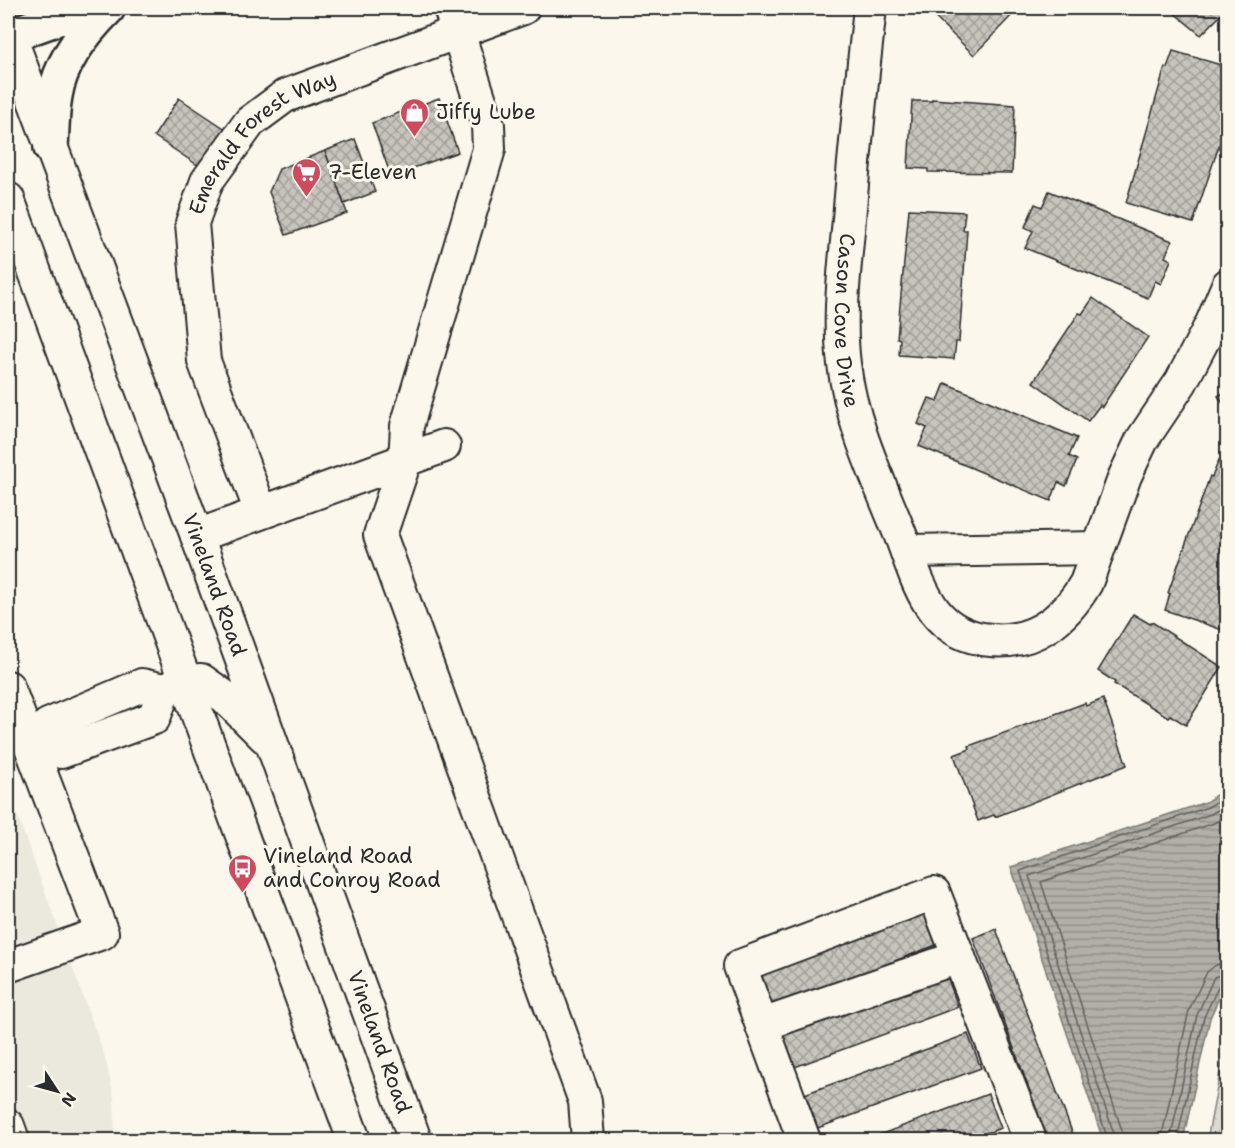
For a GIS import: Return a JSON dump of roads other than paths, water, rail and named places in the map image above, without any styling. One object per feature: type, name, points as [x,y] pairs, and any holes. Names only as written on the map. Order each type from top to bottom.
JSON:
[{"type":"main road","points":[[8,34],[86,8]]},
{"type":"main road","points":[[51,148],[55,94],[66,63],[89,27],[108,8]]},
{"type":"street","name":"Emerald Forest Way","points":[[261,512],[204,361],[192,223],[207,181],[250,122],[285,96],[454,19],[523,8]]},
{"type":"street","name":"Cason Cove Drive","points":[[870,8],[842,307],[844,364],[860,428],[923,595],[937,615],[966,634],[1005,641],[1030,636],[1057,620],[1086,583],[1125,476],[1142,440],[1181,382],[1212,324],[1227,285]]},
{"type":"street","points":[[454,19],[488,124],[489,148],[407,426],[405,461],[380,535],[585,1101],[588,1140]]},
{"type":"street","name":"Vineland Road","points":[[8,34],[197,536],[415,1140]]},
{"type":"street","points":[[8,200],[175,686],[354,1140]]},
{"type":"street","points":[[197,536],[444,446]]},
{"type":"street","points":[[907,551],[1098,548]]},
{"type":"street","points":[[39,749],[61,752],[154,718],[175,686],[201,680],[225,697],[272,744]]},
{"type":"street","points":[[8,687],[39,749],[56,818],[102,933],[8,966]]},
{"type":"street","points":[[804,1140],[740,966],[934,893],[1029,1140]]},
{"type":"street","points":[[762,1025],[959,957]]},
{"type":"street","points":[[8,1126],[13,1140]]},
{"type":"water","points":[[1227,787],[1227,980],[1210,1018],[1183,1140],[1103,1140],[1011,867],[1206,802]]},
{"type":"place","name":"Jiffy Lube","points":[[415,138]]},
{"type":"place","name":"7-Eleven","points":[[307,198]]},
{"type":"place","name":"Vineland Road and Conroy Road","points":[[242,894]]}]
